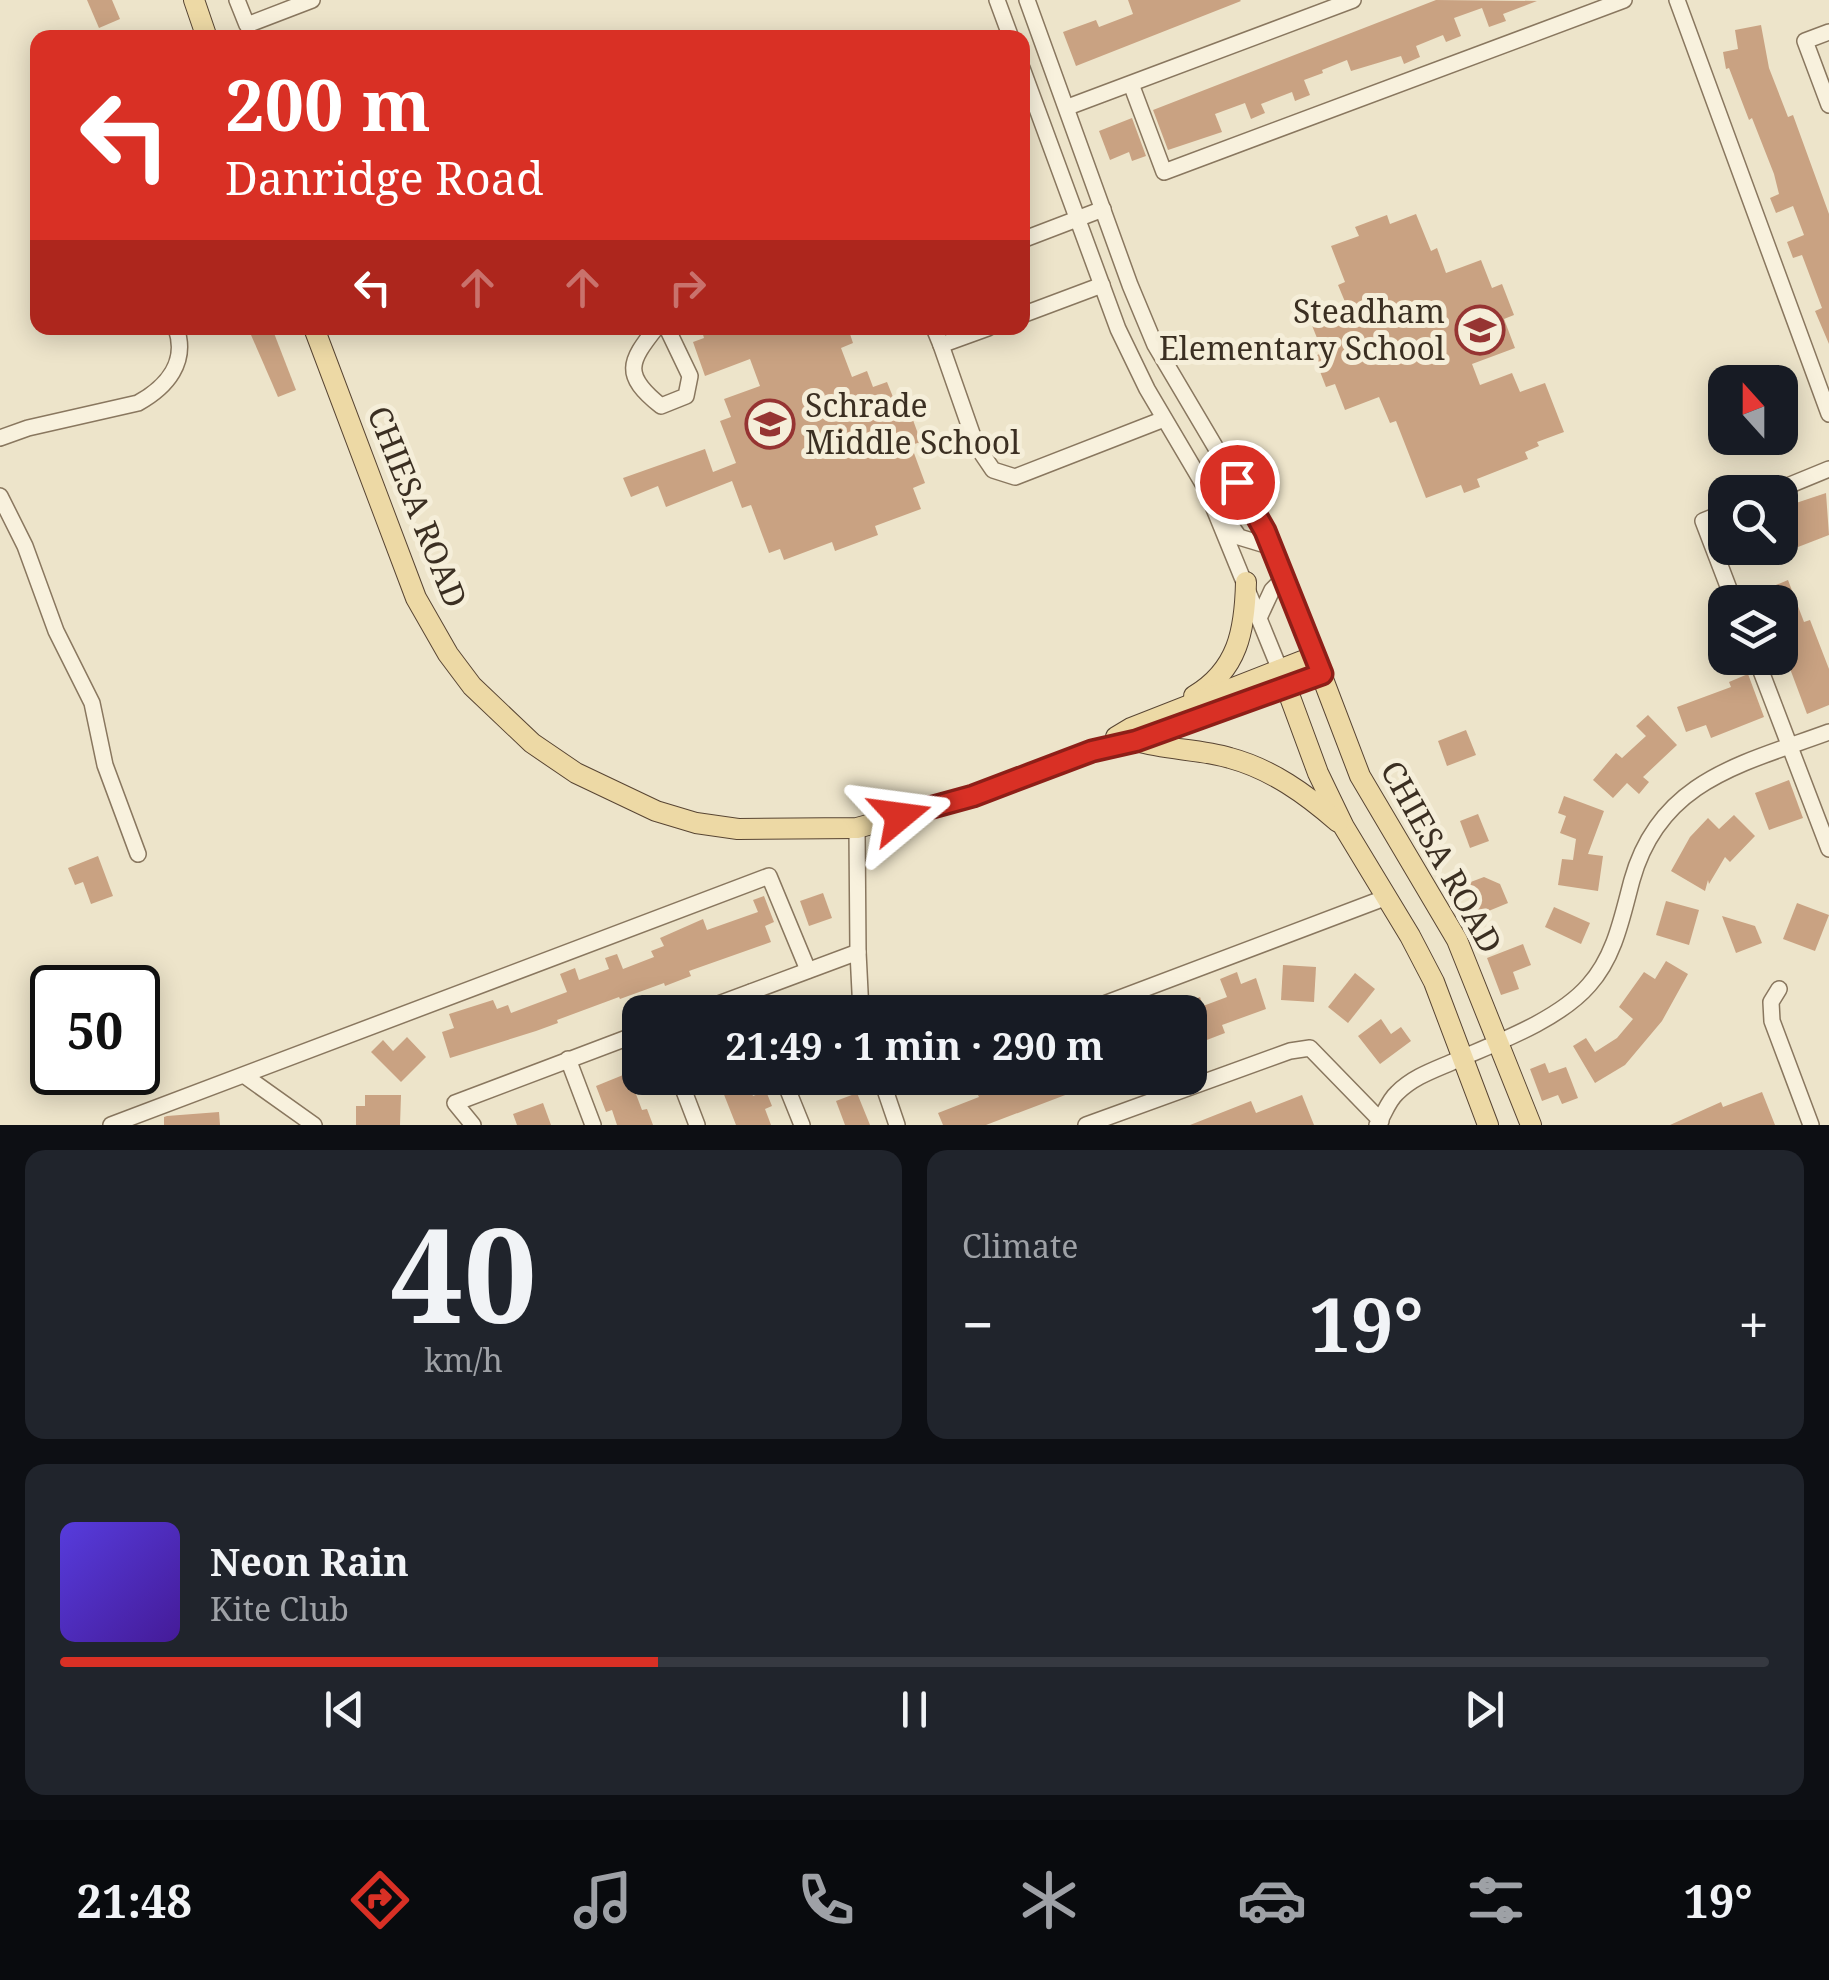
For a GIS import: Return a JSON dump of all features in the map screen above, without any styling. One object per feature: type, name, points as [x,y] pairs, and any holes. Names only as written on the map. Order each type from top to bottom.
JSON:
[{"type":"main road","points":[[194,0],[204,30]]},
{"type":"main road","name":"CHIESA ROAD","points":[[317,335],[416,598],[472,686],[532,743],[576,773],[656,811],[696,823],[738,829],[858,828],[973,796],[1092,751],[1136,741],[1283,678]]},
{"type":"main road","points":[[1160,717],[1205,690],[1230,662],[1240,644],[1245,622],[1246,582]]},
{"type":"main road","name":"CHIESA ROAD","points":[[1092,751],[1131,728],[1318,665],[1360,776],[1457,940],[1531,1125]]},
{"type":"main road","name":"CHIESA ROAD","points":[[1283,678],[1318,773],[1344,827],[1434,982],[1488,1125]]},
{"type":"main road","points":[[1136,741],[1226,757],[1260,768],[1304,792],[1344,827]]},
{"type":"street","points":[[236,0],[247,25],[312,0]]},
{"type":"street","points":[[997,0],[1010,30]]},
{"type":"street","points":[[1027,0],[1155,344],[1272,547],[1318,665]]},
{"type":"street","points":[[1068,107],[1353,0]]},
{"type":"street","points":[[1132,84],[1164,172],[1624,0]]},
{"type":"street","points":[[1676,0],[1829,414]]},
{"type":"street","points":[[1030,32],[1038,29]]},
{"type":"street","points":[[1829,32],[1804,42],[1829,105]]},
{"type":"street","points":[[1030,90],[1118,328],[1164,419],[1240,537],[1272,547]]},
{"type":"street","points":[[1030,237],[1104,209]]},
{"type":"street","points":[[1030,311],[1102,285]]},
{"type":"street","points":[[0,438],[138,403],[151,396],[171,378],[182,342],[179,335]]},
{"type":"street","points":[[651,335],[634,357],[633,372],[660,406],[686,396],[690,376],[670,335]]},
{"type":"street","points":[[936,335],[976,445],[993,470],[1014,478],[1164,419]]},
{"type":"street","points":[[940,345],[968,335]]},
{"type":"street","points":[[1798,482],[1829,470]]},
{"type":"street","points":[[1206,489],[1283,678]]},
{"type":"street","points":[[0,496],[25,546],[56,631],[92,703],[105,765],[138,854]]},
{"type":"street","points":[[1260,618],[1272,590],[1284,578]]},
{"type":"street","points":[[1763,675],[1829,849]]},
{"type":"street","points":[[1086,1125],[1290,1051],[1310,1048],[1379,1123],[1394,1095],[1414,1078],[1499,1042],[1562,1008],[1589,986],[1613,950],[1638,857],[1650,832],[1678,799],[1716,776],[1829,732]]},
{"type":"street","points":[[858,828],[860,995]]},
{"type":"street","points":[[111,1125],[768,876],[808,970]]},
{"type":"street","points":[[1128,995],[1387,897]]},
{"type":"street","points":[[743,995],[858,952]]},
{"type":"street","points":[[1779,989],[1771,1002],[1772,1021],[1811,1125]]},
{"type":"street","points":[[473,1125],[455,1103],[622,1040]]},
{"type":"street","points":[[568,1059],[593,1125]]},
{"type":"street","points":[[245,1076],[314,1125]]},
{"type":"street","points":[[686,1095],[697,1125]]},
{"type":"street","points":[[791,1095],[802,1125]]},
{"type":"street","points":[[886,1095],[897,1125]]},
{"type":"building","points":[[87,0],[112,0],[120,19],[99,28]]},
{"type":"building","points":[[1128,0],[1241,1],[1076,66],[1063,32],[1096,20],[1099,27],[1133,14]]},
{"type":"building","points":[[1436,0],[1537,1],[1503,14],[1506,21],[1489,27],[1482,8],[1454,18],[1461,36],[1446,42],[1443,35],[1416,46],[1420,57],[1404,64],[1401,56],[1351,71],[1347,60],[1322,70],[1323,73],[1304,80],[1310,95],[1295,101],[1292,92],[1261,104],[1265,113],[1251,119],[1245,103],[1215,114],[1222,132],[1168,150],[1153,110]]},
{"type":"building","points":[[1761,25],[1769,68],[1788,117],[1793,115],[1829,214],[1829,344],[1815,311],[1822,308],[1802,255],[1793,258],[1787,242],[1804,235],[1793,206],[1776,213],[1770,198],[1779,194],[1774,174],[1752,118],[1749,120],[1729,68],[1726,69],[1723,52],[1738,49],[1735,30]]},
{"type":"building","points":[[1132,118],[1146,156],[1132,161],[1129,152],[1110,160],[1099,131]]},
{"type":"building","points":[[1416,214],[1431,251],[1437,248],[1446,273],[1481,260],[1492,288],[1502,284],[1514,315],[1504,319],[1515,348],[1472,364],[1480,385],[1512,373],[1520,392],[1545,383],[1564,432],[1537,442],[1539,446],[1525,452],[1528,459],[1477,479],[1480,487],[1464,493],[1461,485],[1426,498],[1396,421],[1390,423],[1379,397],[1345,410],[1335,384],[1326,387],[1314,356],[1323,353],[1311,323],[1348,309],[1338,285],[1345,282],[1331,246],[1359,236],[1355,227],[1387,215],[1390,224]]},
{"type":"building","points":[[251,335],[275,335],[296,390],[278,397]]},
{"type":"building","points":[[703,335],[850,335],[853,343],[841,348],[852,377],[867,371],[873,387],[887,382],[895,402],[905,398],[921,442],[911,445],[925,483],[913,488],[921,509],[875,526],[878,535],[835,551],[832,542],[784,560],[780,549],[769,553],[751,505],[742,508],[732,481],[666,507],[658,486],[631,497],[623,478],[705,449],[713,472],[736,463],[720,421],[731,417],[724,399],[760,386],[750,359],[705,376],[693,342]]},
{"type":"building","points":[[1826,493],[1829,535],[1798,547],[1798,502]]},
{"type":"building","points":[[1798,606],[1804,622],[1810,620],[1829,669],[1829,705],[1807,714],[1792,675],[1798,675]]},
{"type":"building","points":[[1748,675],[1764,717],[1711,738],[1706,725],[1686,732],[1677,707],[1731,687],[1729,682]]},
{"type":"building","points":[[1648,715],[1677,745],[1643,777],[1649,782],[1639,794],[1627,783],[1613,798],[1593,780],[1616,753],[1622,758],[1646,736],[1636,726]]},
{"type":"building","points":[[1466,730],[1476,755],[1447,766],[1438,741]]},
{"type":"building","points":[[1789,780],[1803,818],[1769,830],[1755,793]]},
{"type":"building","points":[[1564,796],[1604,811],[1588,854],[1603,856],[1598,891],[1558,885],[1562,859],[1573,860],[1576,839],[1560,833],[1566,816],[1558,813]]},
{"type":"building","points":[[1478,814],[1489,841],[1470,848],[1460,821]]},
{"type":"building","points":[[1734,815],[1755,836],[1730,862],[1725,857],[1705,891],[1671,871],[1690,837],[1708,818],[1719,829]]},
{"type":"building","points":[[98,856],[113,896],[91,904],[83,882],[75,885],[68,868]]},
{"type":"building","points":[[1484,877],[1500,884],[1508,903],[1474,917],[1468,901],[1474,899],[1468,883]]},
{"type":"building","points":[[823,893],[832,918],[809,926],[800,901]]},
{"type":"building","points":[[764,896],[774,922],[765,926],[771,942],[689,971],[691,976],[665,986],[664,983],[622,995],[622,998],[557,1020],[558,1023],[450,1058],[442,1032],[454,1028],[449,1014],[493,1000],[497,1009],[508,1005],[511,1013],[567,992],[560,974],[575,968],[579,980],[609,969],[605,958],[617,954],[623,969],[654,957],[651,951],[664,946],[660,938],[703,919],[707,930],[758,912],[753,900]]},
{"type":"building","points":[[1666,901],[1699,910],[1689,945],[1656,935]]},
{"type":"building","points":[[1797,903],[1829,915],[1815,951],[1783,939]]},
{"type":"building","points":[[1554,907],[1590,923],[1581,944],[1545,927]]},
{"type":"building","points":[[1722,916],[1755,926],[1762,943],[1736,953]]},
{"type":"building","points":[[1523,944],[1531,965],[1513,972],[1519,989],[1501,995],[1487,958]]},
{"type":"building","points":[[1666,961],[1688,974],[1662,1021],[1625,1065],[1595,1083],[1573,1046],[1586,1038],[1595,1052],[1617,1038],[1633,1019],[1619,1007],[1644,972],[1655,979]]},
{"type":"building","points":[[1283,965],[1316,967],[1314,1002],[1281,1000]]},
{"type":"building","points":[[1237,972],[1241,984],[1256,978],[1266,1009],[1222,1025],[1225,1033],[1207,1040],[1207,1004],[1227,997],[1220,979]]},
{"type":"building","points":[[1355,973],[1375,989],[1348,1023],[1328,1007]]},
{"type":"building","points":[[1381,1019],[1391,1034],[1401,1027],[1411,1041],[1380,1064],[1358,1036]]},
{"type":"building","points":[[407,1037],[426,1057],[401,1082],[371,1052],[383,1040],[393,1051]]},
{"type":"building","points":[[1545,1063],[1549,1073],[1566,1067],[1578,1098],[1562,1104],[1558,1095],[1542,1101],[1530,1069]]},
{"type":"building","points":[[622,1075],[622,1095],[636,1095],[653,1125],[617,1125],[612,1110],[606,1112],[596,1086]]},
{"type":"building","points":[[1762,1092],[1775,1125],[1670,1125],[1721,1102],[1723,1107]]},
{"type":"building","points":[[365,1095],[401,1095],[400,1125],[356,1125],[356,1106],[365,1106]]},
{"type":"building","points":[[724,1095],[768,1095],[772,1106],[765,1109],[771,1125],[736,1125]]},
{"type":"building","points":[[858,1095],[870,1125],[845,1125],[836,1101]]},
{"type":"building","points":[[1065,1095],[986,1125],[943,1125],[938,1113],[979,1097]]},
{"type":"building","points":[[1302,1095],[1314,1125],[1190,1125],[1251,1101],[1256,1113]]},
{"type":"building","points":[[543,1103],[551,1125],[517,1125],[513,1114]]},
{"type":"building","points":[[219,1112],[220,1125],[164,1125],[167,1116]]},
{"type":"place","name":"Steadham Elementary School","points":[[1480,330]]},
{"type":"place","name":"Schrade Middle School","points":[[770,424]]},
{"type":"route","points":[[900,816],[973,796],[1092,751],[1136,741],[1322,674],[1265,531],[1237,482]]}]
